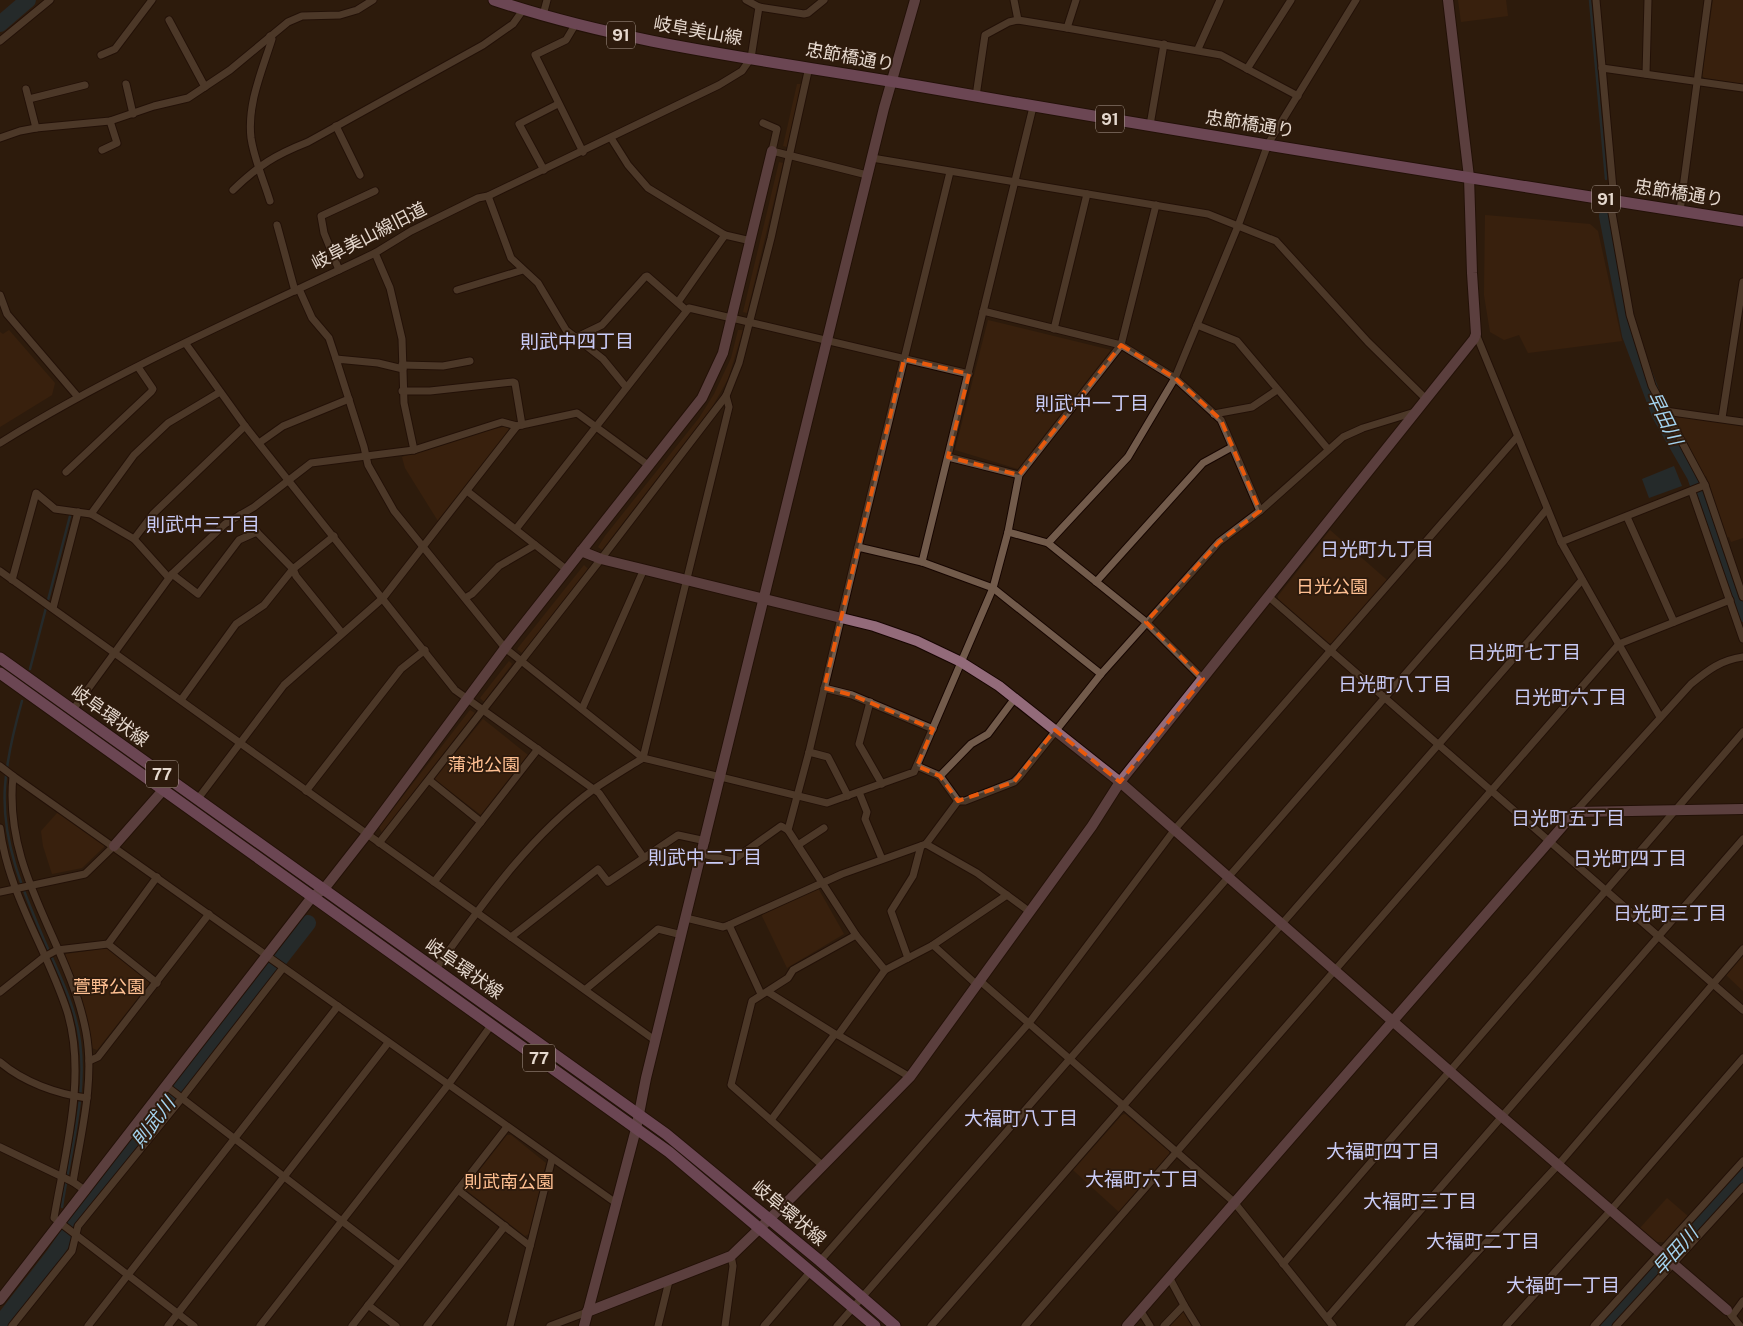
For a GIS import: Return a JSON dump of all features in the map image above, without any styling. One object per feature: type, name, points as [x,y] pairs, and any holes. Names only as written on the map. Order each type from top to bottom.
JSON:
[{"type":"main road","name":"岐阜美山線","points":[[494,0],[575,25],[751,58]]},
{"type":"main road","name":"忠節橋通り","points":[[751,58],[1033,106],[1743,221]]},
{"type":"main road","name":"岐阜環状線","points":[[0,658],[434,970],[639,1114],[769,1218],[895,1326]]},
{"type":"main road","name":"岐阜環状線","points":[[0,673],[636,1129],[760,1227],[875,1326]]},
{"type":"street","points":[[0,42],[50,0]]},
{"type":"street","points":[[101,56],[115,49],[152,0]]},
{"type":"street","points":[[0,138],[36,128],[110,121],[188,98],[235,66],[288,22],[302,16],[340,15],[357,10],[373,0]]},
{"type":"street","points":[[543,16],[548,0]]},
{"type":"street","points":[[746,0],[760,7],[804,14],[824,0]]},
{"type":"street","points":[[584,1326],[636,1129],[891,81],[915,0]]},
{"type":"street","points":[[1014,0],[1018,20]]},
{"type":"street","points":[[1067,28],[1076,0]]},
{"type":"street","points":[[1198,49],[1220,0]]},
{"type":"street","points":[[1247,69],[1291,0]]},
{"type":"street","points":[[1048,543],[1128,457],[1175,378],[1238,226],[1268,144],[1356,0]]},
{"type":"street","points":[[1448,0],[1469,177],[1476,334],[1561,542],[1660,717]]},
{"type":"street","points":[[1596,0],[1613,189],[1611,200],[1630,315],[1652,386],[1704,486],[1743,596]]},
{"type":"street","points":[[1646,74],[1648,0]]},
{"type":"street","points":[[1680,211],[1708,0]]},
{"type":"street","points":[[751,58],[760,7]]},
{"type":"street","points":[[232,190],[259,165],[336,126],[483,45],[513,24],[523,10]]},
{"type":"street","points":[[169,20],[205,87]]},
{"type":"street","points":[[976,96],[985,35],[1009,22],[1018,20],[1198,49],[1221,55],[1298,96]]},
{"type":"street","points":[[575,25],[566,40],[536,55],[558,104],[583,152]]},
{"type":"street","points":[[270,36],[272,39],[255,92],[251,136],[270,201]]},
{"type":"street","points":[[1150,125],[1164,44]]},
{"type":"street","name":"岐阜美山線旧道","points":[[0,443],[78,397],[138,367],[375,253],[411,231],[478,198],[488,196],[583,152],[719,84],[742,71],[751,58]]},
{"type":"street","points":[[379,842],[602,559],[726,396],[739,362],[750,322],[771,238],[809,67]]},
{"type":"street","points":[[1602,68],[1743,88]]},
{"type":"street","points":[[126,84],[134,114]]},
{"type":"street","points":[[29,99],[86,85]]},
{"type":"street","points":[[26,89],[36,128]]},
{"type":"street","points":[[544,170],[519,124],[558,104]]},
{"type":"street","points":[[922,562],[1033,106]]},
{"type":"street","points":[[102,150],[117,143],[110,121]]},
{"type":"street","points":[[2,1293],[68,1229],[86,1191],[270,958],[312,897],[324,890],[505,648],[702,398],[723,353],[772,152],[777,129],[763,123]]},
{"type":"street","points":[[336,126],[360,175]]},
{"type":"street","points":[[611,138],[628,165],[648,188],[725,235],[751,241]]},
{"type":"street","points":[[772,152],[868,175]]},
{"type":"street","points":[[872,158],[1208,214],[1276,242],[1368,342],[1426,399]]},
{"type":"street","points":[[788,830],[810,752],[950,172]]},
{"type":"street","points":[[339,270],[324,233],[321,216],[376,191]]},
{"type":"street","points":[[1054,329],[1087,194]]},
{"type":"street","points":[[488,196],[511,258],[539,285],[566,330],[603,359],[626,387]]},
{"type":"street","points":[[277,225],[297,290],[312,318],[329,338],[365,457],[394,511],[505,648],[643,758],[827,803],[914,772],[993,588],[1008,532],[1019,475],[1121,345],[1156,205]]},
{"type":"street","points":[[678,302],[725,235]]},
{"type":"street","points":[[375,253],[390,288],[402,339],[402,391],[414,450]]},
{"type":"street","points":[[457,290],[523,270]]},
{"type":"street","points":[[575,338],[602,325],[647,276],[686,310]]},
{"type":"street","points":[[1722,418],[1743,282]]},
{"type":"street","points":[[0,295],[7,314],[78,397]]},
{"type":"street","points":[[516,529],[686,310],[692,308],[968,374]]},
{"type":"street","points":[[983,311],[1121,345],[1175,378],[1221,420],[1260,511]]},
{"type":"street","points":[[1197,325],[1237,341],[1328,449]]},
{"type":"street","points":[[550,1326],[732,1256],[910,1077],[1092,826],[1120,782],[1269,598],[1476,334]]},
{"type":"street","points":[[186,344],[259,443],[455,690],[599,793],[644,858]]},
{"type":"street","points":[[336,359],[402,367],[443,366],[470,361]]},
{"type":"street","points":[[66,472],[151,392],[153,389],[138,367]]},
{"type":"street","points":[[197,800],[284,685],[383,598],[520,426],[515,382],[430,391],[402,391]]},
{"type":"street","points":[[1214,414],[1252,407],[1278,390]]},
{"type":"street","points":[[91,514],[130,460],[168,423],[220,392]]},
{"type":"street","points":[[434,970],[476,912],[550,827],[594,789],[643,758],[729,407],[726,396]]},
{"type":"street","points":[[259,443],[283,426],[349,399]]},
{"type":"street","points":[[1665,410],[1743,422]]},
{"type":"street","points":[[958,801],[965,801],[1014,782],[1101,674],[1219,542],[1260,511],[1328,449],[1343,437],[1363,428],[1416,412]]},
{"type":"street","points":[[72,711],[170,576],[225,524],[254,507],[289,479],[318,460],[365,457],[414,450],[502,422],[520,426],[578,413],[648,465]]},
{"type":"street","points":[[134,539],[153,514],[246,426]]},
{"type":"street","points":[[820,1261],[1028,1023],[1175,829],[1517,437]]},
{"type":"street","points":[[1096,582],[1203,463],[1232,447]]},
{"type":"street","points":[[948,457],[1019,475]]},
{"type":"street","points":[[1561,542],[1704,486]]},
{"type":"street","points":[[467,492],[567,570]]},
{"type":"street","points":[[1692,492],[1743,639]]},
{"type":"street","points":[[12,580],[36,493],[56,509],[91,514],[134,539],[170,576],[198,594],[239,540],[257,532]]},
{"type":"street","points":[[837,1326],[1385,698],[1547,509]]},
{"type":"street","points":[[49,606],[78,512]]},
{"type":"street","points":[[240,515],[293,569],[296,576],[342,633]]},
{"type":"street","points":[[1627,517],[1674,622]]},
{"type":"street","points":[[1008,532],[1048,543],[1146,622],[1203,679]]},
{"type":"street","points":[[181,700],[236,624],[264,605],[293,569],[334,536]]},
{"type":"street","points":[[465,598],[472,594],[499,566],[535,545]]},
{"type":"street","points":[[858,547],[922,562],[993,588],[1101,674]]},
{"type":"street","points":[[581,551],[602,559],[842,618],[917,641],[962,662],[1015,698],[1120,782],[1229,875],[1502,1117],[1730,1313],[1740,1326]]},
{"type":"street","points":[[582,709],[644,569]]},
{"type":"street","points":[[0,571],[586,989],[656,1041]]},
{"type":"street","points":[[931,1326],[1582,580]]},
{"type":"street","points":[[1269,598],[1743,1010]]},
{"type":"street","points":[[1025,1326],[1620,644],[1730,600]]},
{"type":"street","points":[[306,791],[402,669],[425,650]]},
{"type":"street","points":[[1127,1326],[1392,1020],[1660,717],[1691,684],[1711,667],[1728,659],[1743,657]]},
{"type":"street","points":[[824,688],[870,702],[933,729]]},
{"type":"street","points":[[940,776],[971,744],[988,734],[1015,698]]},
{"type":"street","points":[[870,702],[859,744],[882,784]]},
{"type":"street","points":[[1283,1264],[1743,732]]},
{"type":"street","points":[[434,882],[538,748]]},
{"type":"street","points":[[810,752],[828,757],[848,796]]},
{"type":"street","points":[[917,766],[940,776],[958,801]]},
{"type":"street","points":[[1,767],[616,1203]]},
{"type":"street","points":[[11,775],[14,824],[21,861],[28,886],[79,1006],[86,1032],[89,1061],[80,1097],[67,1179],[54,1218],[194,1326]]},
{"type":"street","points":[[429,780],[481,822]]},
{"type":"street","points":[[0,892],[85,874],[114,846],[164,789]]},
{"type":"street","points":[[859,792],[867,812],[865,819],[882,859]]},
{"type":"street","points":[[908,958],[891,910],[913,876],[924,845],[958,801]]},
{"type":"street","points":[[1575,812],[1743,809]]},
{"type":"street","points":[[703,854],[732,861],[781,826],[788,830],[856,935],[885,970]]},
{"type":"street","points":[[0,828],[5,858],[46,956],[66,1010],[73,1037],[80,1097],[67,1179]]},
{"type":"street","points":[[798,845],[824,828]]},
{"type":"street","points":[[511,937],[598,869],[608,882],[678,835],[706,841]]},
{"type":"street","points":[[1327,1318],[1743,839]]},
{"type":"street","points":[[686,918],[723,927],[822,883],[882,859],[924,845],[976,873],[1030,912]]},
{"type":"street","points":[[0,992],[46,956],[56,951],[108,944],[157,877]]},
{"type":"street","points":[[771,1120],[885,970],[933,945],[1007,895]]},
{"type":"street","points":[[89,1061],[98,1057],[209,914]]},
{"type":"street","points":[[729,925],[764,993],[910,1077]]},
{"type":"street","points":[[586,989],[658,929],[682,934]]},
{"type":"street","points":[[823,1166],[731,1085],[752,1000],[788,978],[794,970],[856,935]]},
{"type":"street","points":[[108,944],[157,983]]},
{"type":"street","points":[[933,945],[1028,1023],[1234,1202],[1332,1326]]},
{"type":"street","points":[[1409,1326],[1558,1164],[1743,949]]},
{"type":"street","points":[[68,1229],[78,1226],[282,967]]},
{"type":"street","points":[[88,1326],[338,1006]]},
{"type":"street","points":[[260,1326],[448,1085],[492,1024]]},
{"type":"street","points":[[168,1326],[388,1042]]},
{"type":"street","points":[[1506,1326],[1611,1210],[1743,1058]]},
{"type":"street","points":[[0,1062],[35,1083],[80,1097]]},
{"type":"street","points":[[169,1088],[399,1265]]},
{"type":"street","points":[[352,1326],[507,1127]]},
{"type":"street","points":[[0,1147],[67,1179],[86,1191]]},
{"type":"street","points":[[510,1326],[552,1159]]},
{"type":"street","points":[[1594,1326],[1662,1254],[1743,1161]]},
{"type":"street","points":[[1616,1326],[1743,1187]]},
{"type":"street","points":[[458,1190],[530,1246]]},
{"type":"street","points":[[426,1326],[505,1226]]},
{"type":"street","points":[[12,1326],[72,1250],[68,1229]]},
{"type":"street","points":[[725,1326],[733,1266],[732,1256]]},
{"type":"street","points":[[764,1326],[812,1271]]},
{"type":"street","points":[[1169,1277],[1197,1326]]},
{"type":"street","points":[[658,1326],[669,1281]]},
{"type":"street","points":[[1730,1313],[1743,1301]]},
{"type":"street","points":[[368,1305],[396,1326]]},
{"type":"street","points":[[1164,1326],[1184,1306]]},
{"type":"street","points":[[1140,1310],[1150,1326]]},
{"type":"highlighted area","points":[[1121,345],[1175,378],[1221,420],[1260,511],[1219,542],[1146,622],[1203,679],[1120,782],[1055,730],[1014,782],[958,801],[940,776],[917,766],[933,729],[852,695],[824,688],[904,359],[969,374],[948,457],[1019,475]]},
{"type":"green space","points":[[1458,0],[1506,0],[1508,16],[1461,22]]},
{"type":"green space","points":[[1713,0],[1743,0],[1743,84],[1702,76]]},
{"type":"green space","points":[[797,84],[802,84],[787,147],[783,146]]},
{"type":"green space","points":[[779,162],[783,163],[747,313],[743,312]]},
{"type":"green space","points":[[1485,215],[1590,224],[1598,231],[1622,341],[1528,353],[1519,335],[1504,340],[1490,332],[1484,295]]},
{"type":"green space","points":[[988,320],[1111,350],[1018,469],[955,450]]},
{"type":"green space","points":[[9,330],[55,383],[52,395],[0,427],[0,332],[3,334]]},
{"type":"green space","points":[[738,330],[743,330],[728,379],[711,409],[602,550],[598,547],[605,536],[699,418],[714,394],[731,358]]},
{"type":"green space","points":[[1668,408],[1743,422],[1743,538],[1731,542],[1729,537],[1726,538],[1707,488],[1709,483],[1706,476],[1704,477]]},
{"type":"green space","points":[[507,426],[509,430],[438,521],[405,468],[402,457],[477,433]]},
{"type":"green space","name":"日光公園","points":[[1330,530],[1387,580],[1332,643],[1329,643],[1278,599],[1278,596]]},
{"type":"green space","points":[[584,565],[589,570],[522,653],[517,649]]},
{"type":"green space","points":[[509,661],[512,664],[484,702],[480,698]]},
{"type":"green space","points":[[470,710],[475,713],[382,833],[379,827]]},
{"type":"green space","name":"蒲池公園","points":[[483,719],[528,755],[481,815],[434,779]]},
{"type":"green space","points":[[58,812],[104,844],[104,847],[82,868],[52,874],[43,846],[41,831]]},
{"type":"green space","points":[[818,888],[844,934],[787,968],[761,914]]},
{"type":"green space","name":"萱野公園","points":[[108,948],[149,980],[149,984],[97,1050],[92,1048],[83,1003],[64,957],[66,954]]},
{"type":"green space","points":[[1743,956],[1743,991],[1726,975]]},
{"type":"green space","points":[[1125,1114],[1169,1151],[1169,1155],[1119,1212],[1073,1170],[1122,1115]]},
{"type":"green space","name":"則武南公園","points":[[507,1135],[511,1135],[546,1163],[529,1234],[525,1236],[466,1190],[467,1186]]},
{"type":"green space","points":[[1667,1198],[1689,1217],[1665,1242],[1656,1242],[1640,1228]]},
{"type":"green space","points":[[1183,1303],[1196,1326],[1162,1326]]},
{"type":"water","points":[[1674,466],[1682,486],[1649,498],[1642,479]]},
{"type":"waterway","points":[[0,24],[28,0]]},
{"type":"waterway","name":"早田川","points":[[1590,0],[1606,179]]},
{"type":"waterway","name":"早田川","points":[[1607,216],[1630,335],[1660,415],[1695,476],[1743,614]]},
{"type":"waterway","points":[[30,669],[70,516]]},
{"type":"waterway","points":[[22,701],[11,743],[5,786],[5,806],[10,847],[22,886],[75,1016],[82,1062],[77,1124],[62,1207]]},
{"type":"waterway","name":"則武川","points":[[0,1324],[53,1256],[84,1211],[308,923]]},
{"type":"waterway","name":"早田川","points":[[1607,1326],[1743,1176]]},
{"type":"district","name":"則武中四丁目","points":[[577,341]]},
{"type":"district","name":"則武中一丁目","points":[[1092,403]]},
{"type":"district","name":"則武中三丁目","points":[[203,524]]},
{"type":"district","name":"日光町九丁目","points":[[1377,549]]},
{"type":"district","name":"日光町七丁目","points":[[1524,652]]},
{"type":"district","name":"日光町八丁目","points":[[1395,684]]},
{"type":"district","name":"日光町六丁目","points":[[1570,697]]},
{"type":"district","name":"日光町五丁目","points":[[1568,818]]},
{"type":"district","name":"則武中二丁目","points":[[705,857]]},
{"type":"district","name":"日光町四丁目","points":[[1630,858]]},
{"type":"district","name":"日光町三丁目","points":[[1670,913]]},
{"type":"district","name":"大福町八丁目","points":[[1021,1118]]},
{"type":"district","name":"大福町四丁目","points":[[1383,1151]]},
{"type":"district","name":"大福町六丁目","points":[[1142,1179]]},
{"type":"district","name":"大福町三丁目","points":[[1420,1201]]},
{"type":"district","name":"大福町二丁目","points":[[1483,1241]]},
{"type":"district","name":"大福町一丁目","points":[[1563,1285]]}]
